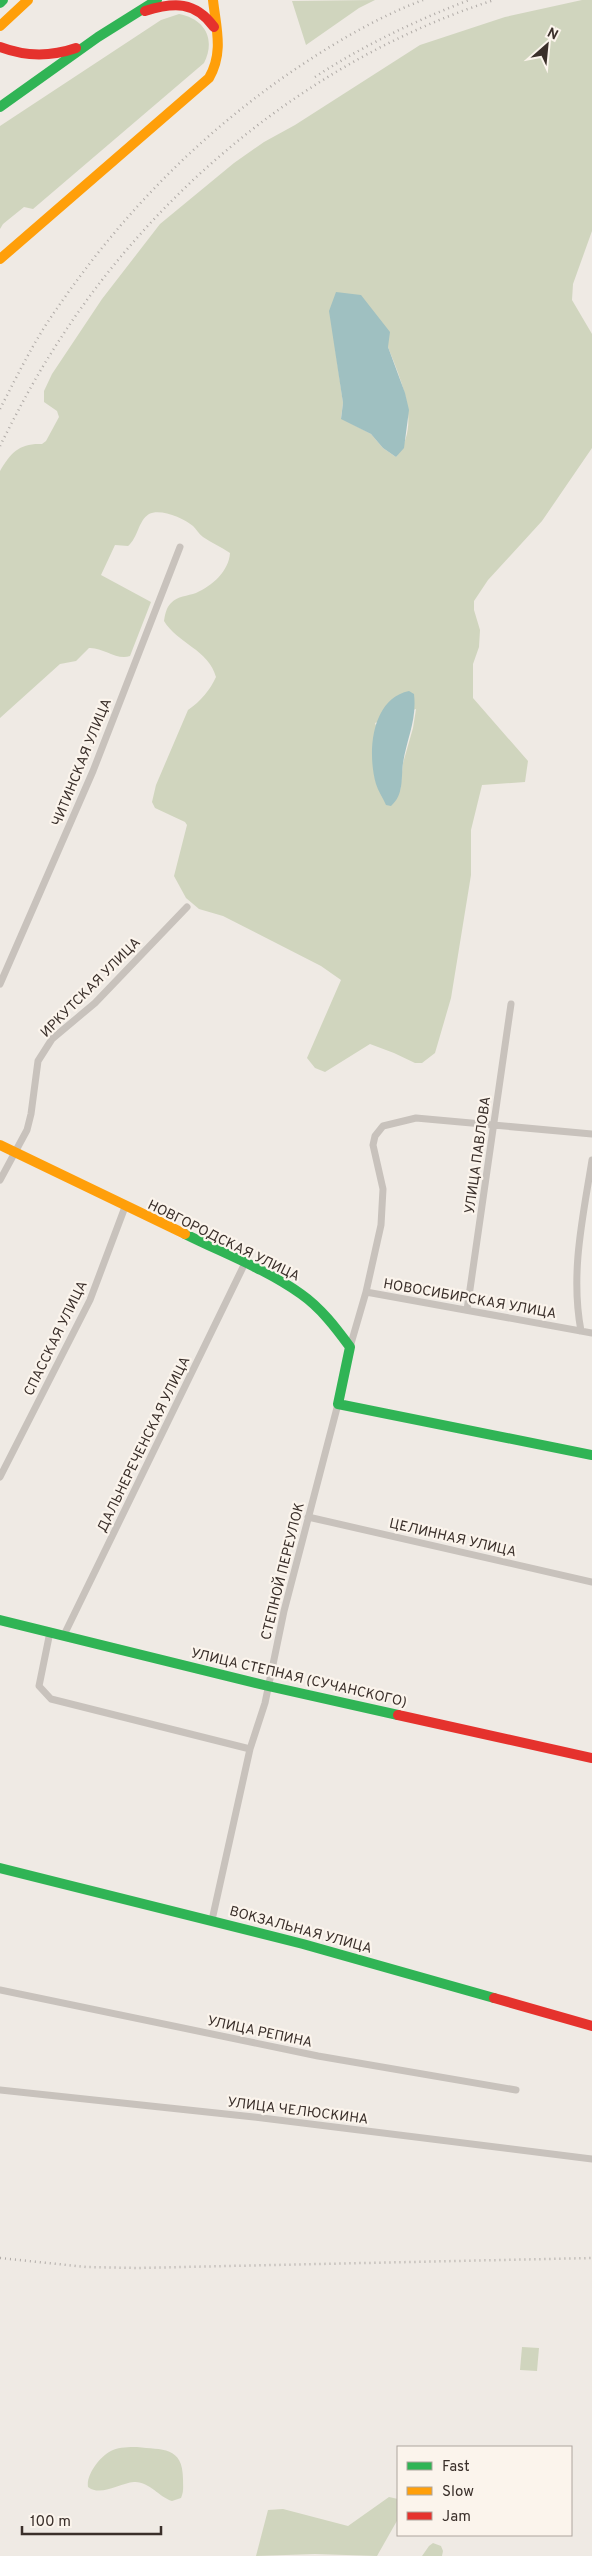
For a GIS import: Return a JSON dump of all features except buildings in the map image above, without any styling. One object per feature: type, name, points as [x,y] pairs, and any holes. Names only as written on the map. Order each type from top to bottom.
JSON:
[{"type":"main road","points":[[0,3],[3,0]]},
{"type":"main road","points":[[0,26],[28,0]]},
{"type":"main road","points":[[0,107],[98,37],[157,0]]},
{"type":"main road","points":[[0,259],[209,78],[216,66],[220,52],[212,0]]},
{"type":"main road","points":[[134,14],[164,4],[186,4],[204,14],[217,32]]},
{"type":"main road","points":[[0,47],[16,53],[46,56],[60,53],[98,37]]},
{"type":"main road","name":"НОВГОРОДСКАЯ УЛИЦА","points":[[0,1145],[125,1207],[245,1263],[302,1294],[330,1320],[350,1347]]},
{"type":"main road","points":[[350,1347],[338,1404],[592,1455]]},
{"type":"main road","name":"УЛИЦА СТЕПНАЯ (СУЧАНСКОГО)","points":[[0,1620],[268,1686],[592,1758]]},
{"type":"main road","name":"ВОКЗАЛЬНАЯ УЛИЦА","points":[[0,1868],[212,1920],[367,1961],[592,2026]]},
{"type":"street","name":"ЧИТИНСКАЯ УЛИЦА","points":[[0,984],[93,771],[180,547]]},
{"type":"street","name":"ИРКУТСКАЯ УЛИЦА","points":[[0,1180],[27,1130],[38,1061],[52,1039],[94,1003],[187,907]]},
{"type":"street","name":"УЛИЦА ПАВЛОВА","points":[[467,1310],[511,1004]]},
{"type":"street","name":"НОВОСИБИРСКАЯ УЛИЦА","points":[[494,1124],[416,1118],[383,1126],[375,1136],[373,1145],[383,1189],[381,1225],[366,1292],[592,1333]]},
{"type":"street","points":[[494,1124],[592,1134]]},
{"type":"street","points":[[581,1331],[576,1305],[576,1262],[592,1160]]},
{"type":"street","name":"СПАССКАЯ УЛИЦА","points":[[0,1477],[90,1300],[125,1207]]},
{"type":"street","name":"ДАЛЬНЕРЕЧЕНСКАЯ УЛИЦА","points":[[64,1635],[245,1263]]},
{"type":"street","points":[[350,1347],[366,1292]]},
{"type":"street","name":"СТЕПНОЙ ПЕРЕУЛОК","points":[[212,1920],[250,1749],[268,1686],[284,1611],[338,1404]]},
{"type":"street","name":"ЦЕЛИННАЯ УЛИЦА","points":[[308,1517],[592,1582]]},
{"type":"street","points":[[50,1632],[39,1686],[51,1699],[250,1749]]},
{"type":"street","name":"УЛИЦА РЕПИНА","points":[[0,1990],[318,2056],[516,2090]]},
{"type":"street","name":"УЛИЦА ЧЕЛЮСКИНА","points":[[0,2090],[254,2116],[592,2159]]},
{"type":"green space","points":[[375,0],[359,8],[306,45],[292,1]]},
{"type":"green space","points":[[582,0],[592,0],[592,231],[573,284],[572,300],[592,334],[592,448],[542,521],[488,580],[474,601],[474,610],[480,630],[479,647],[473,664],[473,698],[528,761],[525,782],[482,785],[471,830],[471,875],[451,998],[435,1053],[422,1063],[415,1063],[370,1044],[325,1072],[315,1068],[307,1058],[341,980],[321,966],[223,916],[199,909],[186,898],[174,876],[187,825],[185,822],[155,808],[152,802],[156,785],[188,710],[205,695],[216,677],[207,660],[170,629],[164,621],[166,612],[169,605],[176,599],[196,593],[214,582],[227,566],[230,553],[203,537],[193,526],[184,520],[165,513],[154,512],[149,514],[142,521],[134,539],[128,546],[115,545],[101,575],[151,602],[130,656],[120,657],[89,648],[76,661],[60,664],[0,718],[0,471],[17,450],[28,445],[42,444],[46,441],[59,417],[57,411],[44,402],[44,391],[52,374],[102,299],[160,224],[234,163],[264,142],[295,125],[420,45],[505,17]],"holes":[[[335,346],[388,347],[407,402],[408,431],[404,444],[396,457],[383,448],[371,434],[341,418],[343,403]],[[416,709],[413,728],[403,763],[400,791],[375,723]]]},
{"type":"green space","points":[[179,14],[196,20],[206,31],[209,46],[204,63],[33,209],[24,207],[3,224],[0,229],[0,126],[161,20]]},
{"type":"green space","points":[[522,2347],[539,2348],[537,2371],[520,2370]]},
{"type":"green space","points":[[125,2447],[163,2450],[175,2455],[182,2468],[183,2493],[181,2498],[172,2501],[139,2482],[99,2491],[88,2487],[89,2476],[95,2466],[108,2452]]},
{"type":"green space","points":[[389,2497],[397,2499],[397,2521],[377,2556],[315,2554],[256,2556],[268,2510],[283,2509],[348,2526]]},
{"type":"green space","points":[[433,2543],[441,2546],[442,2556],[422,2556],[429,2546]]},
{"type":"water","points":[[336,292],[361,295],[390,332],[388,347],[405,393],[409,410],[404,448],[396,457],[383,448],[371,434],[341,419],[343,403],[329,311]]},
{"type":"water","points":[[409,691],[414,694],[413,721],[403,763],[400,792],[391,806],[386,805],[376,784],[373,771],[372,743],[379,716],[396,696]]},
{"type":"railway","points":[[0,409],[34,344],[58,307],[109,240],[165,178],[226,121],[294,70],[357,31],[389,14],[423,0]]},
{"type":"railway","points":[[315,77],[352,54],[390,34],[469,0]]},
{"type":"railway","points":[[0,446],[26,395],[55,347],[95,289],[141,233],[191,182],[245,135],[303,93],[364,56],[428,25],[494,0]]},
{"type":"railway","points":[[0,2258],[86,2267],[138,2268],[592,2258]]},
{"type":"traffic: fast","points":[[0,3],[3,0]]},
{"type":"traffic: fast","points":[[0,107],[98,37],[157,0]]},
{"type":"traffic: fast","points":[[185,1234],[288,1285],[308,1300],[328,1319],[350,1347],[338,1404],[592,1455]]},
{"type":"traffic: fast","points":[[0,1620],[268,1686],[398,1715]]},
{"type":"traffic: fast","points":[[0,1868],[303,1944],[494,1998]]},
{"type":"traffic: slow","points":[[0,26],[28,0]]},
{"type":"traffic: slow","points":[[0,259],[209,78],[214,68],[218,49],[213,0]]},
{"type":"traffic: slow","points":[[0,1145],[185,1234]]},
{"type":"traffic: jam","points":[[145,11],[165,6],[183,6],[199,12],[214,27]]},
{"type":"traffic: jam","points":[[0,47],[19,53],[38,55],[76,48]]},
{"type":"traffic: jam","points":[[398,1715],[592,1758]]},
{"type":"traffic: jam","points":[[494,1998],[592,2026]]}]
